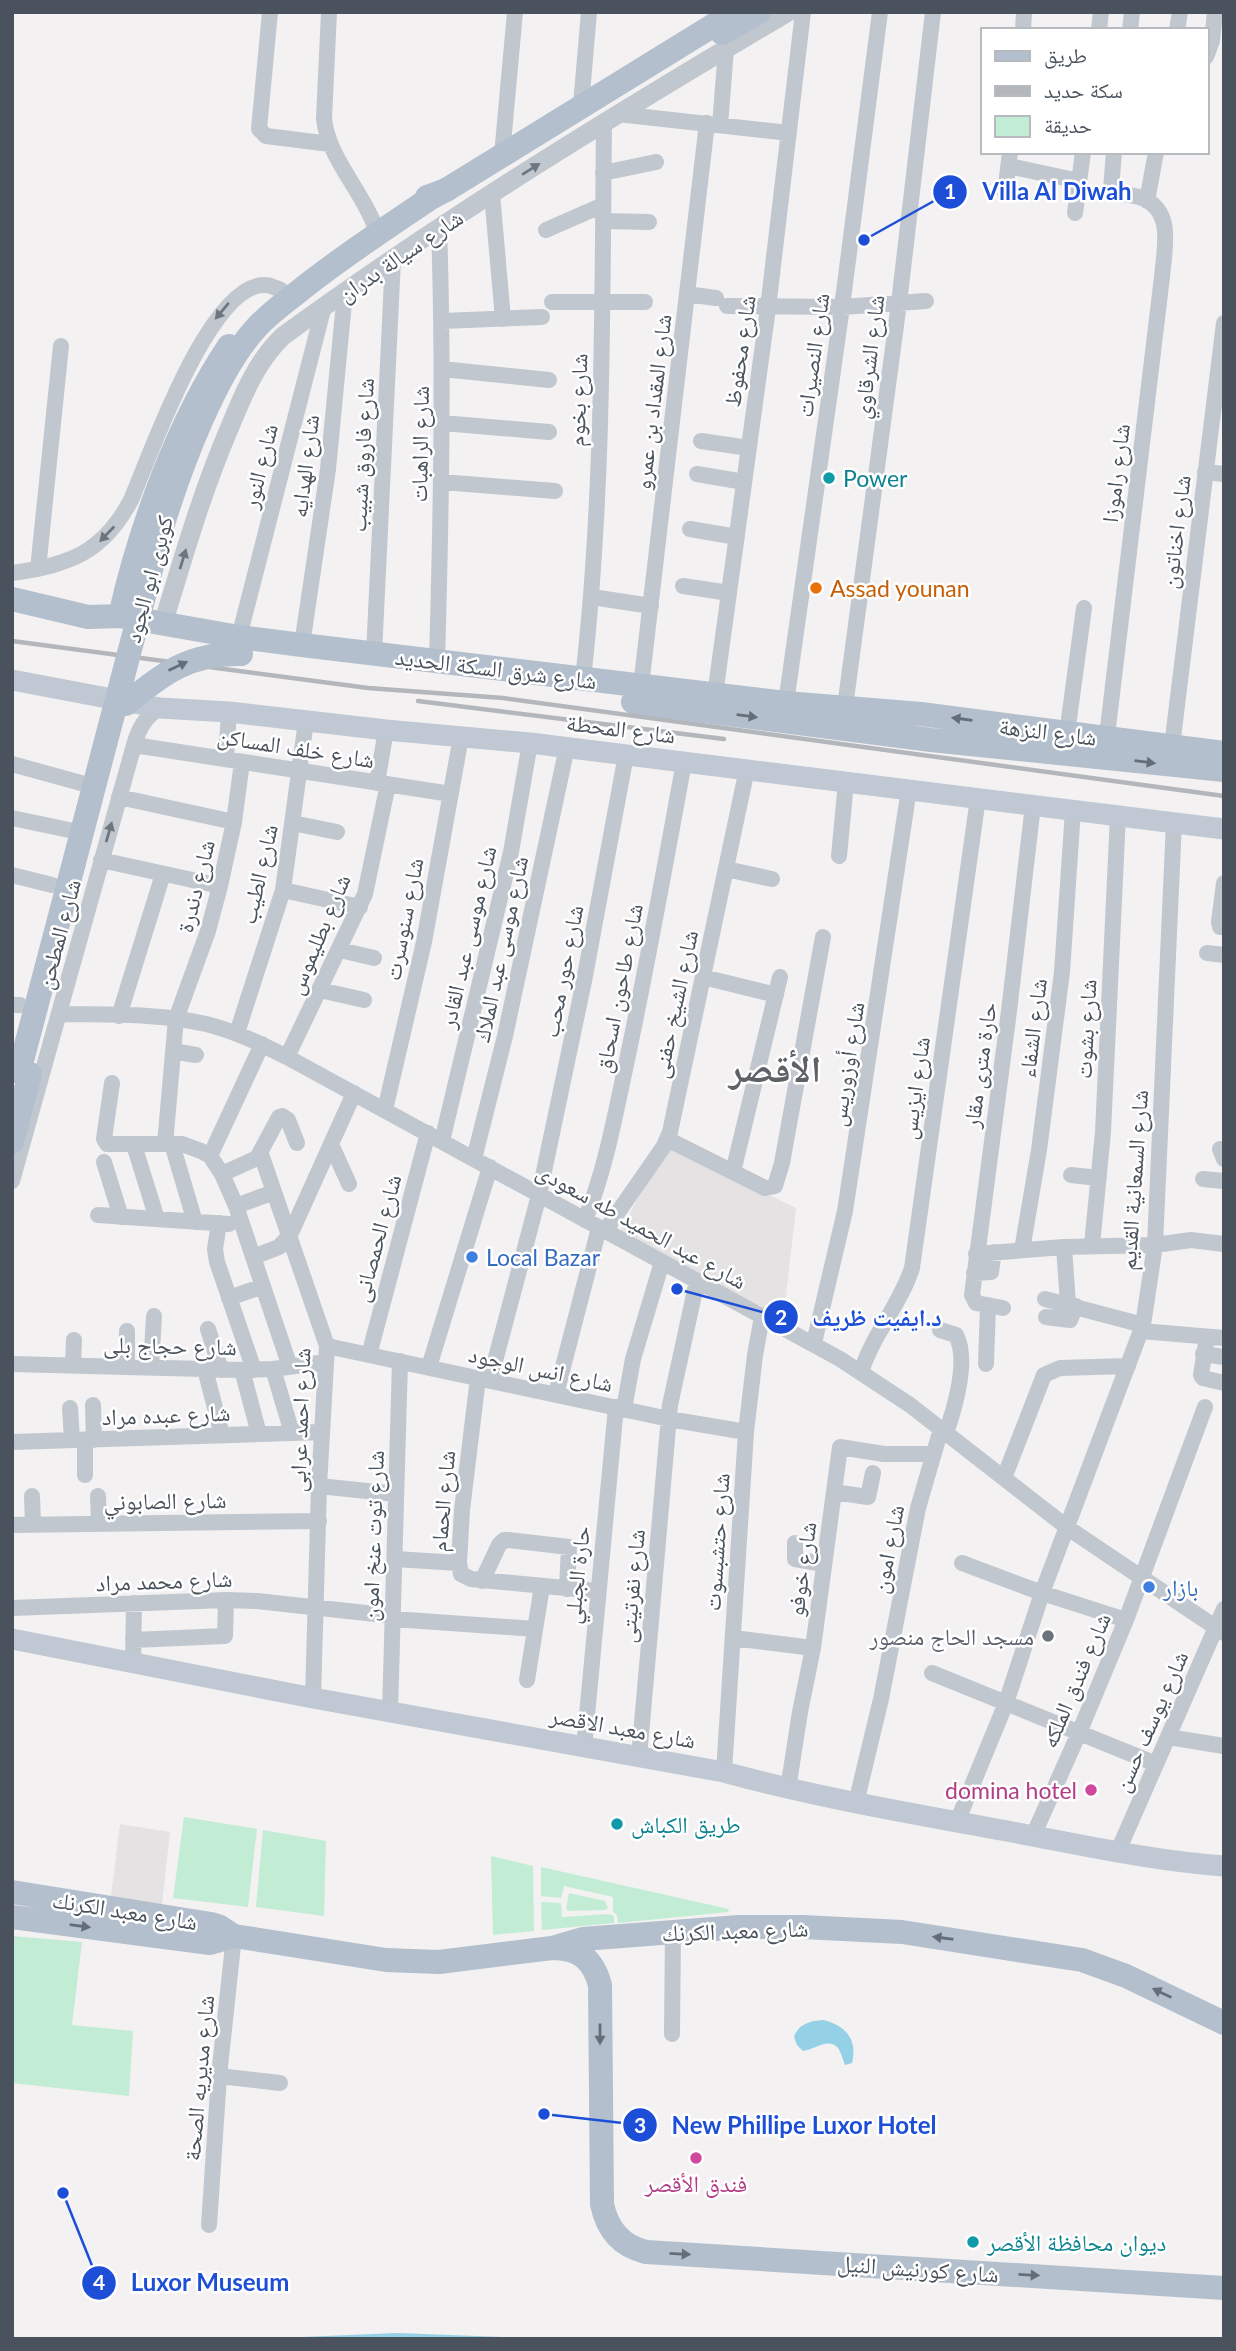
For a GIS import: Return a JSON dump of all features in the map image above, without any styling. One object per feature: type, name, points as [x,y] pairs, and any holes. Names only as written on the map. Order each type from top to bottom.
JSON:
[{"type":"main road","name":"شارع سيالة بدران","points":[[453,192],[502,155],[735,12]]},
{"type":"main road","name":"شارع سيالة بدران","points":[[120,616],[146,523],[199,394],[241,329],[281,290],[374,225],[420,200],[453,192],[759,12]]},
{"type":"main road","name":"كوبرى ابو الجود","points":[[25,1073],[71,926],[126,704],[187,491],[229,393],[253,350],[286,316],[453,192]]},
{"type":"main road","name":"كوبرى ابو الجود","points":[[25,1073],[163,524],[182,467],[218,387],[239,349],[265,318],[328,268],[429,199],[453,192]]},
{"type":"main road","points":[[12,582],[93,602],[120,616]]},
{"type":"main road","points":[[12,598],[88,617],[120,616]]},
{"type":"main road","name":"شارع شرق السكة الحديد","points":[[120,616],[163,624],[240,645],[302,645],[786,703],[872,709]]},
{"type":"main road","points":[[126,704],[156,679],[188,662],[240,645]]},
{"type":"main road","name":"شارع النزهة","points":[[240,645],[931,740],[1066,743]]},
{"type":"main road","name":"شارع المحطة","points":[[12,680],[160,708],[229,712],[567,747],[1224,829]]},
{"type":"main road","points":[[872,709],[931,740]]},
{"type":"main road","name":"شارع النزهة","points":[[872,709],[1224,770]]},
{"type":"main road","name":"شارع النزهة","points":[[1105,748],[1172,746],[1224,753]]},
{"type":"main road","points":[[12,1097],[25,1073]]},
{"type":"main road","points":[[12,1142],[25,1073]]},
{"type":"main road","name":"شارع معبد الاقصر","points":[[12,1639],[313,1698],[724,1772],[788,1790],[957,1822],[1118,1852],[1224,1866]]},
{"type":"main road","name":"شارع معبد الكرنك","points":[[12,1892],[211,1924],[234,1936],[407,1962],[462,1961],[552,1948],[583,1939],[673,1931],[769,1926],[902,1932],[1059,1955],[1104,1967],[1224,2023]]},
{"type":"main road","name":"شارع معبد الكرنك","points":[[12,1917],[210,1943],[234,1936]]},
{"type":"main road","points":[[600,1985],[607,1956],[620,1936]]},
{"type":"main road","points":[[552,1948],[571,1949],[586,1957],[596,1972],[600,1985]]},
{"type":"main road","name":"شارع كورنيش النيل","points":[[600,1985],[602,2204],[606,2221],[616,2236],[630,2246],[646,2252],[1224,2288]]},
{"type":"street","points":[[270,12],[259,129],[266,136],[330,144]]},
{"type":"street","points":[[329,12],[324,120],[330,144],[365,203],[374,225]]},
{"type":"street","points":[[502,155],[515,12]]},
{"type":"street","points":[[581,105],[589,12]]},
{"type":"street","name":"شارع سيالة بدران","points":[[163,624],[211,474],[254,372],[283,336],[439,228],[611,118],[788,12]]},
{"type":"street","name":"شارع محفوظ","points":[[715,695],[768,308],[803,12]]},
{"type":"street","name":"شارع النصيرات","points":[[786,703],[842,307],[880,12]]},
{"type":"street","name":"شارع الشرقاوي","points":[[845,707],[899,303],[933,12]]},
{"type":"street","points":[[1208,52],[1215,12]]},
{"type":"street","name":"شارع المقداد بن عمرو","points":[[641,686],[687,295],[726,49]]},
{"type":"street","points":[[611,118],[714,124],[789,133]]},
{"type":"street","name":"شارع بخوم","points":[[583,679],[592,597],[603,302],[603,173],[611,118]]},
{"type":"street","points":[[1075,213],[1083,154]]},
{"type":"street","points":[[1114,154],[1111,189],[1147,201],[1156,154]]},
{"type":"street","points":[[1005,193],[1010,159],[1079,181]]},
{"type":"street","points":[[603,173],[656,162]]},
{"type":"street","points":[[492,194],[503,319]]},
{"type":"street","name":"شارع راموزا","points":[[1105,748],[1162,277],[1164,219],[1159,210],[1147,201]]},
{"type":"street","points":[[546,230],[603,213],[649,222]]},
{"type":"street","name":"شارع الراهبات","points":[[437,661],[442,482],[439,228]]},
{"type":"street","name":"شارع فاروق شبيب","points":[[374,654],[393,258]]},
{"type":"street","points":[[12,573],[58,565],[77,558],[102,540],[122,518],[190,364],[217,316],[230,302],[246,291],[264,285],[281,290]]},
{"type":"street","name":"شارع الهدايه","points":[[302,645],[328,469],[345,292]]},
{"type":"street","points":[[687,295],[768,308],[842,307],[926,301]]},
{"type":"street","points":[[552,302],[645,302]]},
{"type":"street","name":"شارع النور","points":[[240,645],[324,306]]},
{"type":"street","points":[[442,321],[542,317]]},
{"type":"street","name":"شارع اخناتون","points":[[1172,746],[1224,323]]},
{"type":"street","points":[[38,569],[61,346]]},
{"type":"street","points":[[442,369],[549,380]]},
{"type":"street","points":[[442,424],[549,432]]},
{"type":"street","points":[[701,441],[749,448]]},
{"type":"street","points":[[1205,472],[1224,474]]},
{"type":"street","points":[[697,474],[744,482]]},
{"type":"street","points":[[442,482],[555,491]]},
{"type":"street","points":[[690,528],[737,537]]},
{"type":"street","points":[[683,586],[729,593]]},
{"type":"street","points":[[592,597],[651,606]]},
{"type":"street","points":[[1066,743],[1084,608]]},
{"type":"street","name":"شارع المطحن","points":[[12,1181],[139,729],[149,715],[160,708]]},
{"type":"street","name":"شارع دندرة","points":[[169,1144],[176,1018],[208,931],[234,822],[234,761],[229,712]]},
{"type":"street","name":"شارع الطيب","points":[[237,1033],[283,890],[306,721]]},
{"type":"street","name":"شارع بطليموس","points":[[287,1056],[365,894],[382,783],[386,730]]},
{"type":"street","name":"شارع سنوسرت","points":[[385,1110],[424,942],[461,737]]},
{"type":"street","name":"شارع موسى عبد القادر","points":[[435,1137],[511,852],[530,743]]},
{"type":"street","name":"شارع خلف المساكن","points":[[134,745],[450,794]]},
{"type":"street","name":"شارع موسى عبد الملاك","points":[[474,1158],[505,1036],[567,747]]},
{"type":"street","name":"شارع حور محب","points":[[484,1379],[539,1195],[584,981],[626,755]]},
{"type":"street","name":"شارع طاحون اسحاق","points":[[596,1226],[602,1176],[647,965],[684,762]]},
{"type":"street","points":[[12,764],[81,783]]},
{"type":"street","name":"شارع الشيخ حفنى","points":[[596,1226],[667,1139],[747,769]]},
{"type":"street","points":[[839,856],[846,782]]},
{"type":"street","name":"شارع أوزوريس","points":[[814,1343],[845,1211],[909,789]]},
{"type":"street","points":[[119,797],[234,822]]},
{"type":"street","name":"شارع ايزيس","points":[[861,1372],[867,1352],[899,1300],[912,1268],[978,798]]},
{"type":"street","name":"حارة مترى مقار","points":[[986,1364],[995,1307],[973,1300],[974,1273],[1033,805]]},
{"type":"street","name":"شارع الشفاء","points":[[1022,1250],[1039,1150],[1056,1085],[1073,810]]},
{"type":"street","name":"شارع بشوت","points":[[1092,1245],[1099,1178],[1118,815]]},
{"type":"street","points":[[12,818],[69,830]]},
{"type":"street","name":"شارع السمعانية القديم","points":[[957,1822],[1006,1703],[1042,1594],[1142,1328],[1155,1245],[1174,822]]},
{"type":"street","points":[[293,823],[337,832]]},
{"type":"street","points":[[101,860],[220,886]]},
{"type":"street","points":[[726,869],[772,878]]},
{"type":"street","points":[[119,1016],[163,874]]},
{"type":"street","points":[[12,875],[52,885]]},
{"type":"street","points":[[1224,883],[1219,922],[1220,927],[1224,927]]},
{"type":"street","points":[[283,890],[360,907]]},
{"type":"street","points":[[667,1139],[765,1188],[772,1188],[777,1183],[823,937]]},
{"type":"street","points":[[340,950],[374,958]]},
{"type":"street","points":[[1207,953],[1224,955]]},
{"type":"street","points":[[703,977],[776,995]]},
{"type":"street","points":[[733,1172],[780,977]]},
{"type":"street","points":[[320,990],[364,1000]]},
{"type":"street","name":"شارع عبد الحميد طه سعودى","points":[[60,1014],[176,1018],[237,1033],[287,1056],[697,1282],[814,1343],[861,1372],[944,1431],[1068,1528],[1219,1631]]},
{"type":"street","points":[[210,1156],[262,1044]]},
{"type":"street","points":[[173,1051],[196,1055]]},
{"type":"street","points":[[112,1083],[105,1142],[109,1146],[169,1144],[192,1147],[210,1156],[222,1174],[236,1206],[290,1367]]},
{"type":"street","points":[[253,1257],[279,1247],[290,1234],[354,1093]]},
{"type":"street","points":[[222,1174],[251,1162],[261,1154],[279,1117],[288,1120],[297,1143]]},
{"type":"street","name":"شارع الحمصانى","points":[[369,1355],[435,1137]]},
{"type":"street","points":[[169,1144],[195,1222]]},
{"type":"street","points":[[331,1144],[349,1184]]},
{"type":"street","points":[[134,1145],[157,1219]]},
{"type":"street","name":"شارع احمد عرابى","points":[[261,1154],[290,1234],[327,1354],[319,1486],[313,1698]]},
{"type":"street","points":[[104,1162],[121,1217]]},
{"type":"street","points":[[429,1367],[489,1167]]},
{"type":"street","points":[[1071,1175],[1099,1178]]},
{"type":"street","points":[[1203,1180],[1224,1181]]},
{"type":"street","points":[[236,1206],[274,1192]]},
{"type":"street","points":[[98,1215],[242,1225]]},
{"type":"street","points":[[219,1223],[215,1250],[248,1370],[259,1434]]},
{"type":"street","points":[[556,1394],[596,1226]]},
{"type":"street","points":[[976,1254],[1092,1245],[1155,1245],[1191,1240],[1224,1244]]},
{"type":"street","points":[[1046,1317],[1070,1320],[1072,1305],[1064,1247]]},
{"type":"street","points":[[974,1273],[991,1272],[994,1252]]},
{"type":"street","name":"حارة الجبلي","points":[[584,1747],[597,1591],[620,1408],[662,1262]]},
{"type":"street","name":"شارع نفرتيتى","points":[[639,1757],[674,1378],[697,1282]]},
{"type":"street","points":[[229,1298],[262,1286]]},
{"type":"street","points":[[1045,1299],[1142,1328],[1224,1338]]},
{"type":"street","points":[[151,1367],[154,1316]]},
{"type":"street","name":"شارع حتشبسوت","points":[[724,1772],[746,1432],[762,1317]]},
{"type":"street","points":[[208,1329],[222,1436]]},
{"type":"street","name":"شارع امون","points":[[856,1803],[881,1699],[918,1508],[933,1454],[957,1397],[960,1350],[956,1335],[940,1330]]},
{"type":"street","points":[[127,1331],[127,1367]]},
{"type":"street","points":[[1207,1336],[1201,1376],[1224,1383]]},
{"type":"street","points":[[74,1340],[74,1366]]},
{"type":"street","name":"شارع انس الوجود","points":[[327,1354],[369,1355],[669,1419],[746,1432]]},
{"type":"street","name":"شارع حجاج بلى","points":[[12,1364],[248,1370],[290,1367],[327,1354]]},
{"type":"street","points":[[1203,1354],[1224,1357]]},
{"type":"street","name":"شارع توت عنخ امون","points":[[390,1712],[400,1362]]},
{"type":"street","points":[[1004,1478],[1044,1375],[1060,1368],[1128,1366]]},
{"type":"street","points":[[273,1369],[292,1433]]},
{"type":"street","name":"شارع الحمام","points":[[482,1581],[465,1578],[461,1574],[459,1563],[463,1497],[484,1379]]},
{"type":"street","points":[[85,1475],[84,1440],[93,1405]]},
{"type":"street","points":[[70,1408],[84,1440]]},
{"type":"street","name":"شارع فندق الملكه","points":[[1033,1836],[1126,1620],[1205,1408]]},
{"type":"street","name":"شارع عبده مراد","points":[[12,1442],[322,1432]]},
{"type":"street","name":"شارع خوفو","points":[[788,1790],[813,1648],[842,1446],[874,1453],[933,1454]]},
{"type":"street","points":[[834,1492],[868,1497],[873,1473]]},
{"type":"street","points":[[319,1486],[396,1494]]},
{"type":"street","points":[[32,1496],[33,1524]]},
{"type":"street","points":[[97,1496],[99,1523]]},
{"type":"street","name":"شارع الصابوني","points":[[12,1525],[319,1521]]},
{"type":"street","points":[[567,1589],[571,1552],[569,1546],[520,1541],[501,1542],[482,1581],[567,1589],[597,1591]]},
{"type":"street","points":[[795,1543],[795,1559],[824,1563]]},
{"type":"street","points":[[394,1559],[459,1563]]},
{"type":"street","points":[[962,1563],[1042,1594],[1126,1620]]},
{"type":"street","points":[[527,1680],[542,1586]]},
{"type":"street","points":[[133,1640],[225,1636],[226,1600]]},
{"type":"street","name":"شارع محمد مراد","points":[[12,1608],[257,1601],[393,1617],[535,1629]]},
{"type":"street","points":[[133,1664],[134,1603]]},
{"type":"street","name":"شارع يوسف حسن","points":[[1118,1852],[1168,1737],[1219,1631],[1224,1609]]},
{"type":"street","points":[[733,1638],[813,1648]]},
{"type":"street","points":[[932,1673],[1156,1764]]},
{"type":"street","points":[[1168,1737],[1224,1746]]},
{"type":"street","points":[[673,1931],[673,2034]]},
{"type":"street","name":"شارع مديريه الصحة","points":[[209,2225],[219,2076],[234,1936]]},
{"type":"street","points":[[219,2076],[280,2082]]},
{"type":"shaded area","points":[[666,1145],[796,1208],[783,1322],[621,1230]]},
{"type":"shaded area","points":[[120,1824],[170,1832],[161,1913],[110,1904]]},
{"type":"green space","points":[[184,1817],[257,1829],[248,1907],[173,1898]]},
{"type":"green space","points":[[263,1830],[326,1841],[324,1916],[256,1907]]},
{"type":"green space","points":[[491,1856],[533,1866],[534,1931],[493,1935]]},
{"type":"green space","points":[[541,1867],[729,1909],[728,1912],[618,1923],[617,1915],[613,1912],[613,1897],[564,1886],[561,1898],[541,1896]]},
{"type":"green space","points":[[569,1893],[605,1901],[608,1908],[568,1911],[566,1909]]},
{"type":"green space","points":[[541,1902],[561,1903],[562,1917],[609,1914],[614,1916],[614,1923],[542,1930]]},
{"type":"green space","points":[[12,1936],[82,1942],[72,2025],[133,2031],[129,2096],[12,2083]]},
{"type":"water","points":[[823,2020],[838,2025],[848,2034],[853,2047],[852,2063],[845,2065],[834,2045],[825,2044],[803,2051],[797,2045],[794,2037],[798,2029],[809,2022]]},
{"type":"water","points":[[397,2333],[555,2339],[253,2339]]},
{"type":"railway","points":[[12,641],[368,688],[503,698],[1224,796]]},
{"type":"railway","points":[[418,701],[724,739]]},
{"type":"place","name":"Villa Al Diwah","points":[[864,240]]},
{"type":"place","name":"Power","points":[[829,478]]},
{"type":"place","name":"Assad younan","points":[[816,588]]},
{"type":"place","name":"Local Bazar","points":[[472,1257]]},
{"type":"place","name":"د.ايفيت ظريف","points":[[677,1289]]},
{"type":"place","name":"بازار","points":[[1149,1587]]},
{"type":"place","name":"مسجد الحاج منصور","points":[[1048,1636]]},
{"type":"place","name":"domina hotel","points":[[1091,1790]]},
{"type":"place","name":"طريق الكباش","points":[[617,1824]]},
{"type":"place","name":"New Phillipe Luxor Hotel","points":[[544,2114]]},
{"type":"place","name":"فندق الأقصر","points":[[696,2158]]},
{"type":"place","name":"Luxor Museum","points":[[63,2193]]},
{"type":"place","name":"ديوان محافظة الأقصر","points":[[973,2242]]},
{"type":"district","name":"الأقصر","points":[[775,1067]]}]
